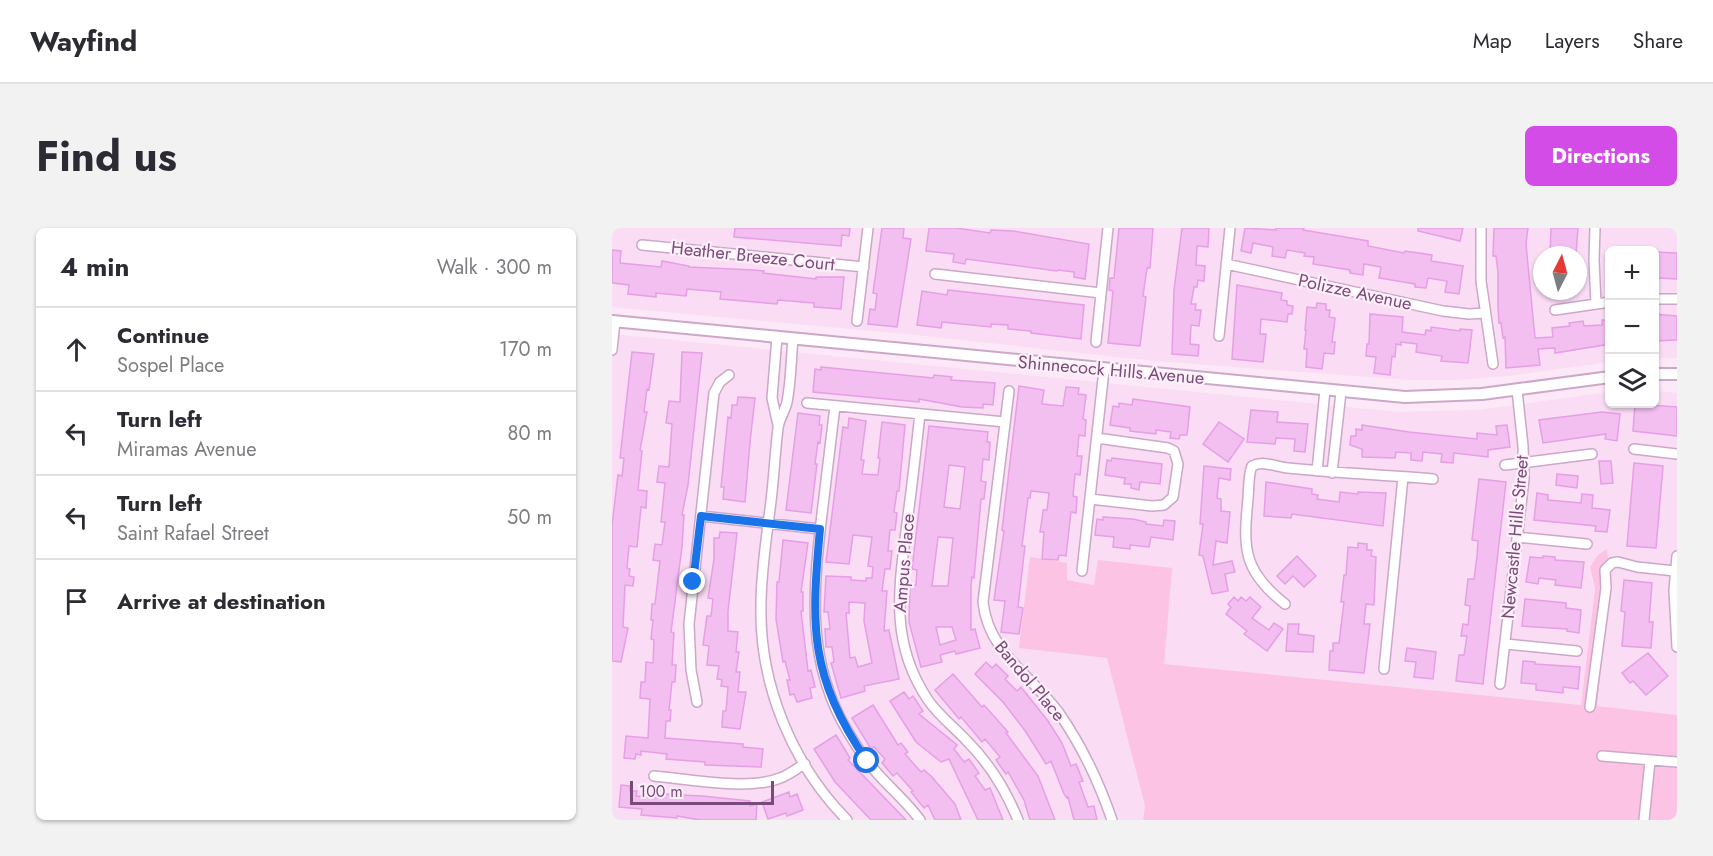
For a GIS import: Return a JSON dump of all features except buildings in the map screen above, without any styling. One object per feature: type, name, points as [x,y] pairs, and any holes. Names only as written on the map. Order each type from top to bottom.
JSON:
[{"type":"street","points":[[857,321],[868,228]]},
{"type":"street","points":[[1096,342],[1108,228]]},
{"type":"street","points":[[1219,336],[1230,228]]},
{"type":"street","points":[[1481,228],[1481,281],[1492,364]]},
{"type":"street","points":[[1595,228],[1596,304]]},
{"type":"street","name":"Heather Breeze Court","points":[[642,245],[864,267]]},
{"type":"street","name":"Polizze Avenue","points":[[1226,264],[1443,311],[1485,313]]},
{"type":"street","points":[[935,274],[1101,293]]},
{"type":"street","points":[[1659,299],[1677,299]]},
{"type":"street","points":[[1555,310],[1605,303]]},
{"type":"street","points":[[612,350],[614,321]]},
{"type":"street","name":"Shinnecock Hills Avenue","points":[[614,321],[1104,370],[1427,398],[1517,390],[1605,378]]},
{"type":"street","points":[[777,337],[772,398],[778,424]]},
{"type":"street","points":[[793,339],[787,402],[778,424],[768,523],[761,606],[765,663],[782,720],[805,764],[833,806],[847,820]]},
{"type":"street","points":[[1082,571],[1104,370]]},
{"type":"street","points":[[1659,374],[1677,374]]},
{"type":"street","points":[[697,702],[691,669],[689,624],[714,393],[720,382],[729,375]]},
{"type":"street","points":[[1317,471],[1325,390]]},
{"type":"street","name":"Newcastle Hills Street","points":[[1500,684],[1524,479],[1517,390]]},
{"type":"street","name":"Bandol Place","points":[[1009,391],[983,602],[985,614],[989,628],[1000,648],[1045,695],[1077,740],[1097,780],[1112,820]]},
{"type":"street","points":[[1332,473],[1341,392]]},
{"type":"street","points":[[807,403],[1005,422]]},
{"type":"street","points":[[835,406],[815,581],[814,619],[820,665],[839,716],[856,745],[876,772],[920,820]]},
{"type":"street","name":"Ampus Place","points":[[920,414],[899,592],[902,641],[912,670],[927,698],[991,769],[1018,820]]},
{"type":"street","points":[[1090,499],[1152,506],[1164,505],[1173,497],[1178,464],[1174,451],[1168,448],[1097,438]]},
{"type":"street","points":[[1634,449],[1677,454]]},
{"type":"street","points":[[1505,465],[1592,454]]},
{"type":"street","points":[[1285,604],[1266,590],[1247,555],[1245,530],[1250,469],[1254,465],[1261,463],[1332,473],[1433,479]]},
{"type":"street","points":[[1384,669],[1403,477]]},
{"type":"street","points":[[701,516],[820,529]]},
{"type":"street","points":[[1517,537],[1587,544]]},
{"type":"street","points":[[1677,556],[1674,590],[1677,647]]},
{"type":"street","points":[[1590,707],[1606,588],[1605,570],[1618,562],[1675,572]]},
{"type":"street","points":[[1506,644],[1576,651]]},
{"type":"street","points":[[1602,756],[1677,762]]},
{"type":"street","points":[[1644,820],[1650,760]]},
{"type":"street","points":[[654,776],[738,784],[761,783],[782,778],[805,764]]},
{"type":"shaded area","points":[[612,228],[1677,228],[1677,358],[1659,358],[1659,246],[1605,246],[1605,363],[1508,376],[1457,380],[1408,380],[1155,361],[916,335],[612,307]]},
{"type":"shaded area","points":[[612,334],[1398,412],[1478,410],[1605,393],[1605,408],[1659,408],[1659,391],[1677,393],[1677,715],[1597,706],[1610,582],[1607,550],[1591,577],[1595,588],[1581,705],[1164,664],[1095,585],[1066,580],[1031,557],[1020,648],[1107,658],[1145,806],[1143,820],[612,820]]},
{"type":"sand","points":[[1607,549],[1610,582],[1597,706],[1677,715],[1677,820],[1143,820],[1145,806],[1107,658],[1019,648],[1030,557],[1067,563],[1067,580],[1094,585],[1098,560],[1172,568],[1164,664],[1581,705],[1595,589],[1590,567],[1598,555]]},
{"type":"route","points":[[693,582],[701,516],[820,529],[814,619],[820,665],[839,716],[867,761]]}]
